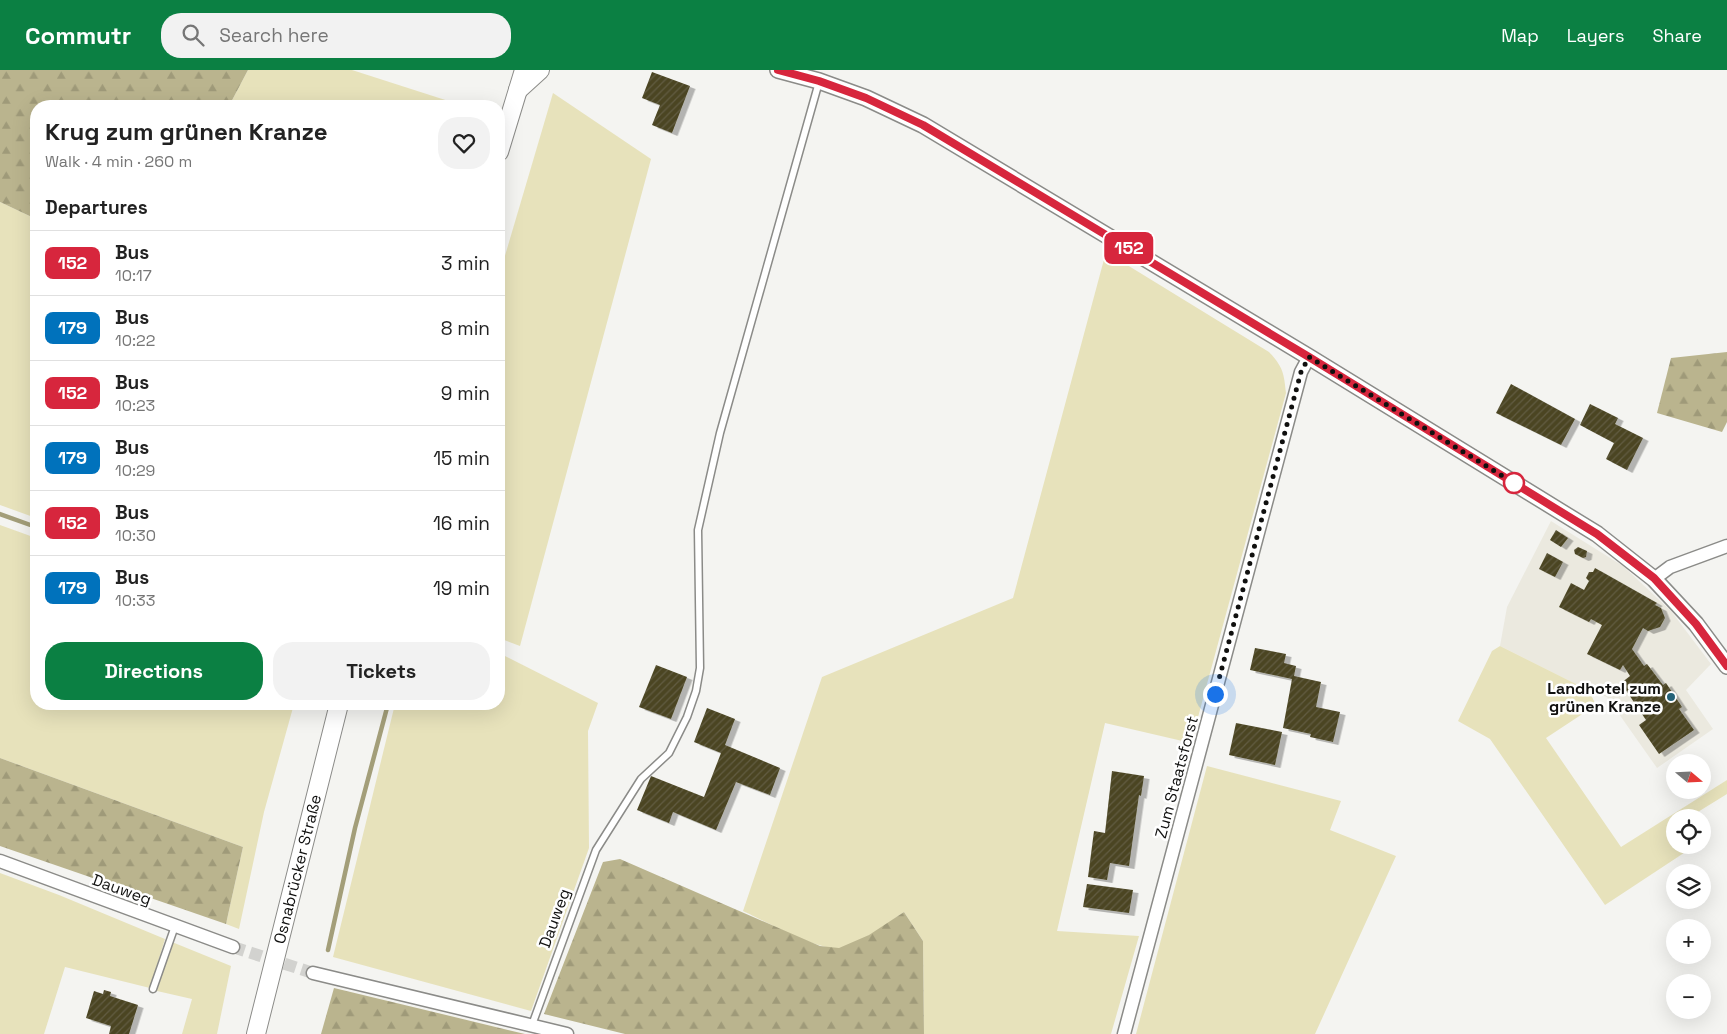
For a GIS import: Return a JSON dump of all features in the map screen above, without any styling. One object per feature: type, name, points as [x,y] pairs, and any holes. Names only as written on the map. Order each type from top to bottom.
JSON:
[{"type":"main road","points":[[505,131],[524,70]]},
{"type":"main road","points":[[517,90],[540,70]]},
{"type":"main road","name":"Osnabrücker Straße","points":[[256,1034],[268,980],[337,710]]},
{"type":"street","points":[[778,70],[819,81],[866,98],[923,125],[1309,357],[1597,534],[1654,578],[1696,624],[1727,666]]},
{"type":"street","name":"Zum Staatsforst","points":[[1124,1034],[1301,372],[1309,357]]},
{"type":"street","points":[[1654,578],[1670,567],[1727,546]]},
{"type":"street","name":"Dauweg","points":[[0,861],[233,947]]},
{"type":"street","points":[[313,973],[567,1034]]},
{"type":"lane","name":"Dauweg","points":[[532,1026],[596,850],[641,779],[669,752],[696,691],[700,668],[698,530],[720,432],[819,81]]},
{"type":"lane","points":[[153,989],[175,926]]},
{"type":"shaded area","points":[[248,70],[352,70],[445,100],[232,100]]},
{"type":"shaded area","points":[[553,93],[651,159],[520,646],[505,640],[505,256]]},
{"type":"shaded area","points":[[0,202],[30,216],[30,516],[0,505]]},
{"type":"shaded area","points":[[1106,252],[1269,352],[1282,371],[1286,393],[1191,743],[1105,723],[1057,931],[1139,936],[1111,1034],[924,1034],[923,941],[904,912],[865,938],[848,946],[831,948],[777,928],[743,911],[822,677],[1013,598]]},
{"type":"shaded area","points":[[1551,521],[1623,566],[1671,611],[1711,664],[1686,690],[1713,729],[1677,754],[1666,754],[1666,762],[1657,768],[1607,697],[1592,692],[1500,646],[1507,607]]},
{"type":"shaded area","points":[[0,525],[30,536],[30,710],[292,710],[264,812],[239,929],[226,924],[243,847],[0,758]]},
{"type":"shaded area","points":[[1500,646],[1592,692],[1591,695],[1596,705],[1546,738],[1621,847],[1666,819],[1666,854],[1682,854],[1605,905],[1490,739],[1458,721],[1492,651]]},
{"type":"shaded area","points":[[505,656],[598,703],[588,731],[589,848],[531,1011],[333,957],[394,710],[505,710]]},
{"type":"shaded area","points":[[1207,766],[1341,801],[1330,830],[1396,856],[1315,1034],[1136,1034]]},
{"type":"shaded area","points":[[1727,780],[1727,794],[1703,809],[1681,809],[1697,799],[1711,799],[1711,790]]},
{"type":"shaded area","points":[[0,873],[165,939],[150,988],[65,967],[44,1034],[0,1034]]},
{"type":"shaded area","points":[[172,942],[231,966],[217,1034],[182,1034],[192,999],[157,991]]},
{"type":"green space","points":[[0,70],[248,70],[232,100],[30,100],[30,216],[0,202]]},
{"type":"green space","points":[[1727,352],[1727,422],[1722,432],[1657,413],[1671,358]]},
{"type":"green space","points":[[0,758],[243,847],[226,924],[0,846]]},
{"type":"green space","points":[[620,859],[820,946],[839,948],[869,935],[904,912],[923,941],[924,1034],[625,1034],[544,1014],[603,862]]},
{"type":"green space","points":[[334,988],[525,1034],[321,1034]]},
{"type":"building","points":[[652,72],[690,86],[672,133],[652,125],[660,105],[642,98]]},
{"type":"building","points":[[1511,384],[1575,419],[1561,445],[1496,413]]},
{"type":"building","points":[[1590,404],[1618,418],[1615,424],[1643,438],[1627,470],[1606,459],[1614,443],[1580,425]]},
{"type":"building","points":[[1556,530],[1568,538],[1561,547],[1550,540]]},
{"type":"building","points":[[1578,547],[1587,551],[1586,557],[1583,558],[1575,554],[1574,550]]},
{"type":"building","points":[[1547,553],[1563,562],[1555,577],[1539,569]]},
{"type":"building","points":[[1595,568],[1657,603],[1655,605],[1661,608],[1665,618],[1660,627],[1648,631],[1643,628],[1632,649],[1644,666],[1647,664],[1663,685],[1666,683],[1682,707],[1679,709],[1694,730],[1659,754],[1639,725],[1646,720],[1621,683],[1630,676],[1623,665],[1620,670],[1587,654],[1602,625],[1591,619],[1589,622],[1559,607],[1571,583],[1584,590],[1589,581],[1586,578],[1589,572],[1593,572]]},
{"type":"building","points":[[1255,648],[1286,654],[1284,663],[1296,666],[1294,676],[1321,682],[1316,707],[1340,712],[1333,742],[1310,737],[1311,734],[1283,728],[1292,679],[1250,670]]},
{"type":"building","points":[[656,665],[687,677],[671,719],[639,707]]},
{"type":"building","points":[[707,708],[735,719],[725,745],[780,768],[770,795],[736,782],[716,830],[673,812],[669,823],[637,810],[651,776],[704,797],[721,753],[694,742]]},
{"type":"building","points":[[1236,723],[1282,732],[1275,765],[1229,755]]},
{"type":"building","points":[[1112,771],[1144,776],[1141,796],[1139,795],[1129,866],[1110,863],[1107,880],[1088,877],[1094,831],[1105,833]]},
{"type":"building","points":[[1087,884],[1133,890],[1129,913],[1083,907]]},
{"type":"building","points":[[104,990],[111,992],[110,996],[138,1005],[129,1034],[109,1034],[111,1026],[86,1018],[94,991],[103,994]]},
{"type":"waterway","points":[[0,514],[30,525]]},
{"type":"waterway","points":[[328,950],[355,828],[386,710]]},
{"type":"tunnel","points":[[233,947],[313,973]]},
{"type":"bus line","name":"152","points":[[778,70],[819,81],[866,98],[923,125],[1309,357],[1597,534],[1654,578],[1696,624],[1727,666]]},
{"type":"place","name":"Landhotel zum grünen Kranze","points":[[1671,697]]},
{"type":"route","points":[[1215,694],[1301,372],[1309,357],[1514,483]]}]
